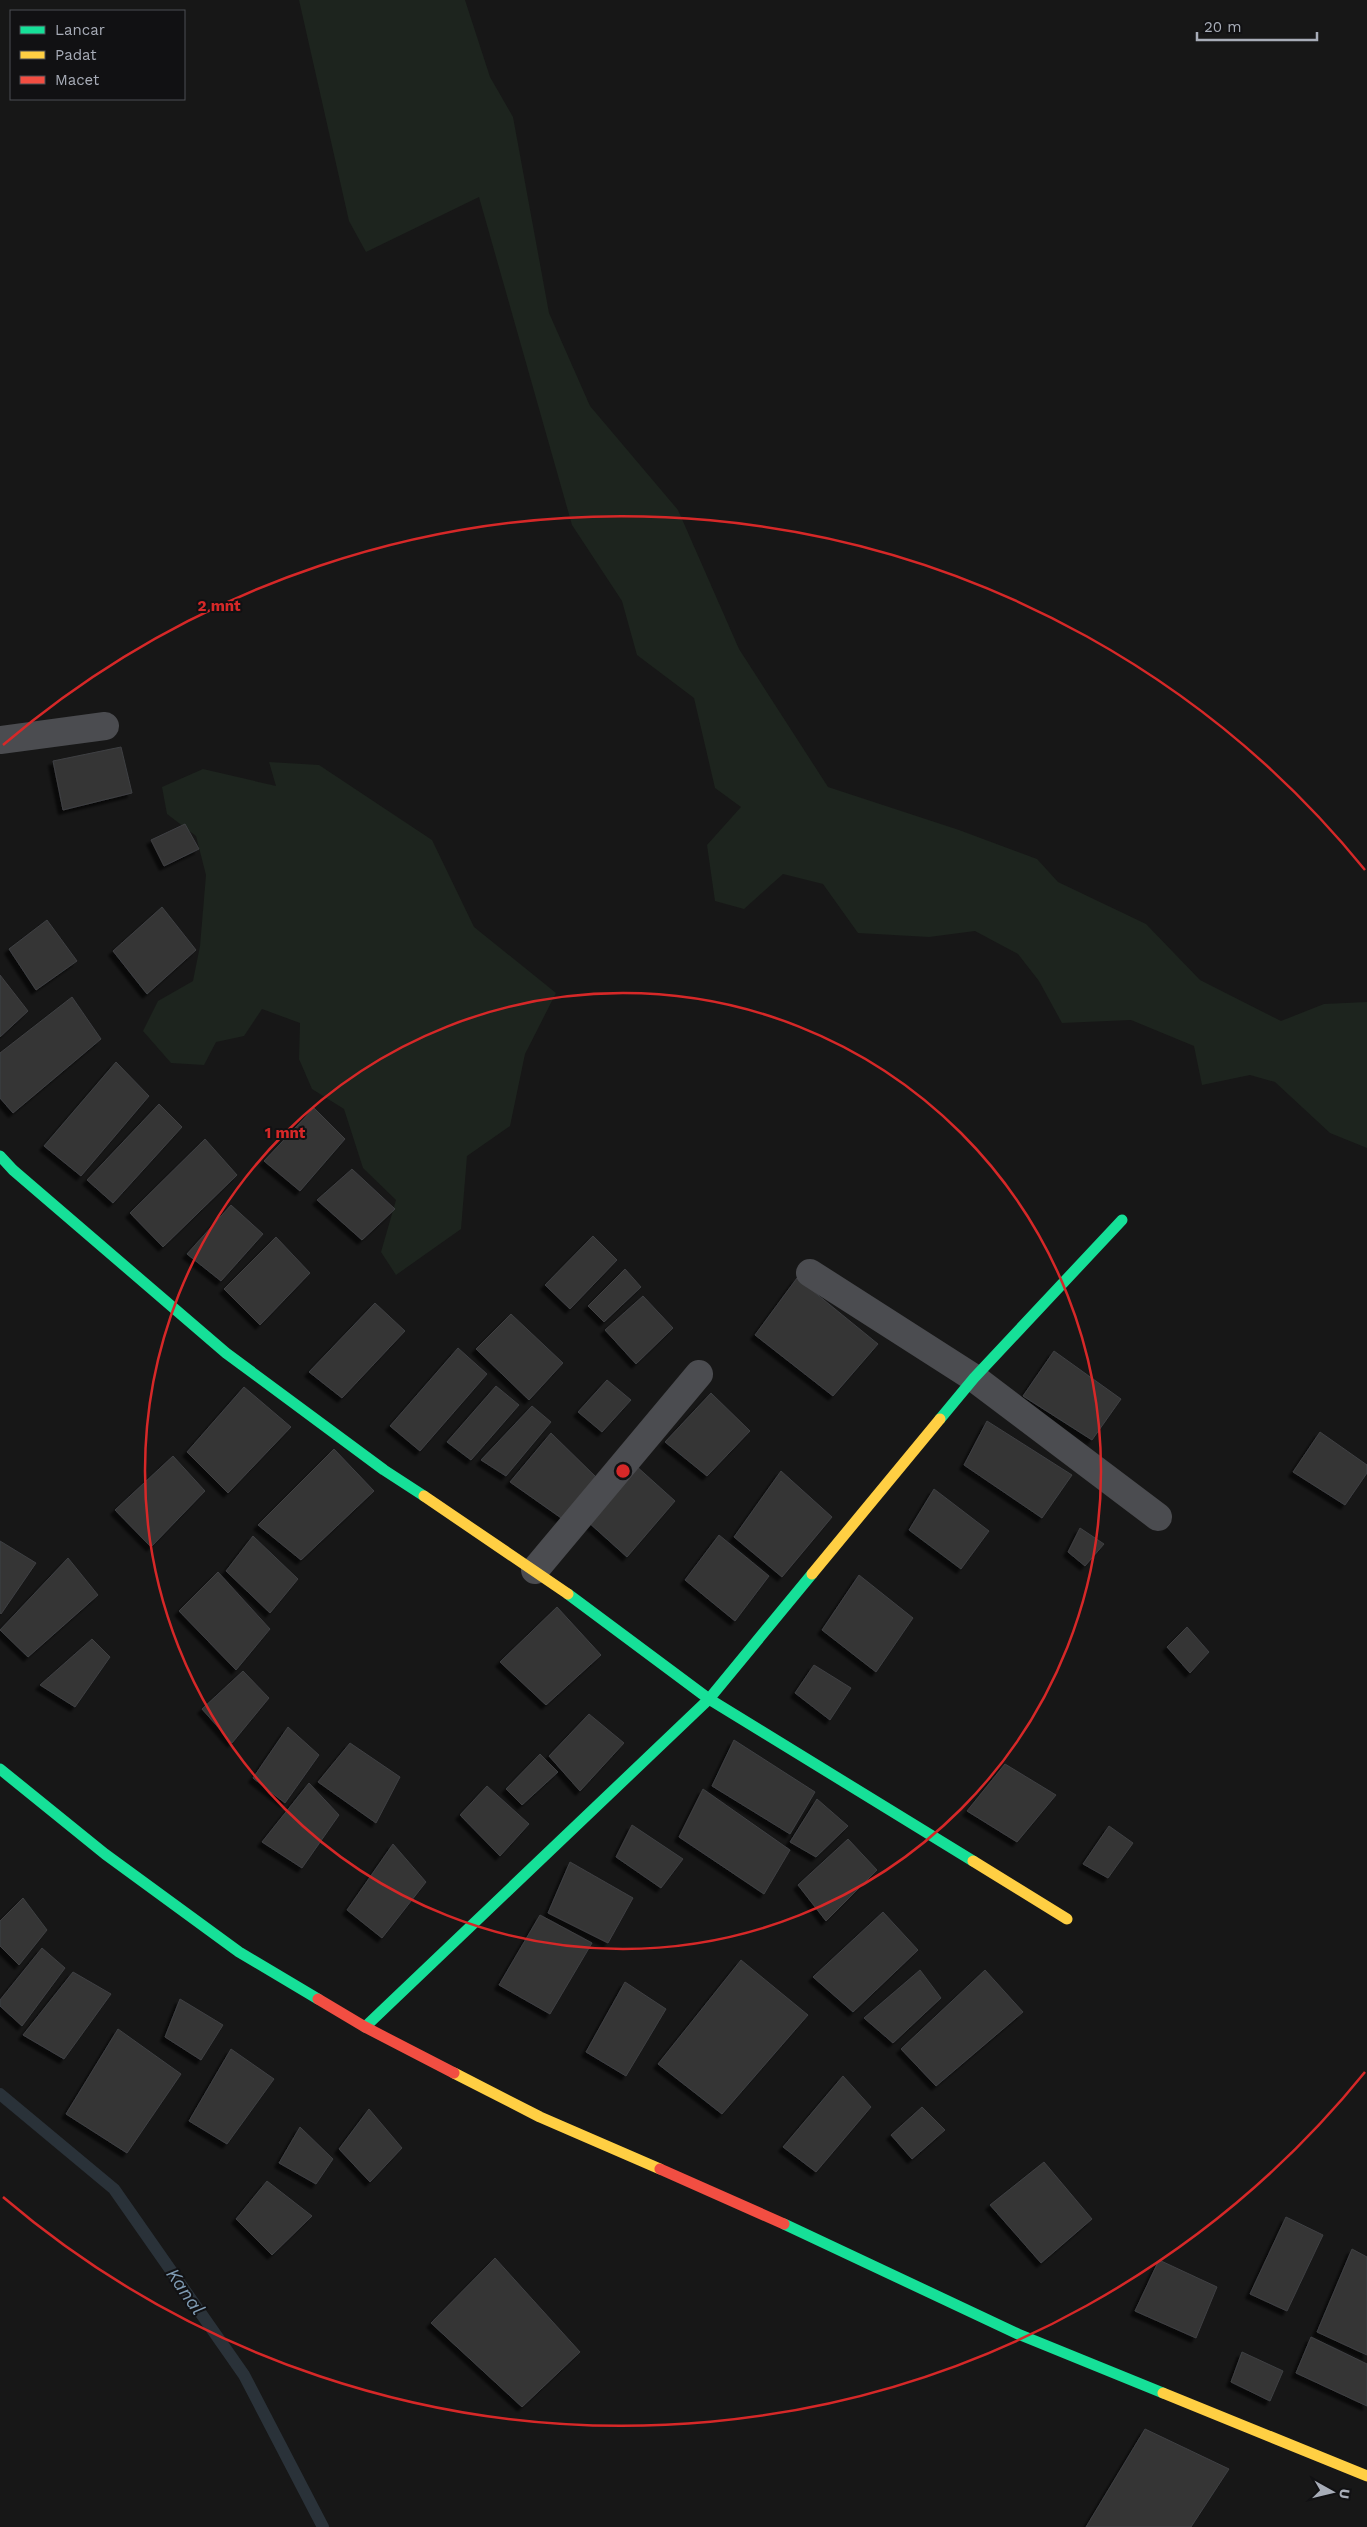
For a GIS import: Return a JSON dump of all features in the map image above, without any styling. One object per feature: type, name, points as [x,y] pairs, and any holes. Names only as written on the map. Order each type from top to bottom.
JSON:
[{"type":"main road","points":[[0,1156],[13,1170],[226,1353],[384,1470],[535,1570],[709,1699],[1067,1919]]},
{"type":"main road","points":[[364,2027],[709,1699],[974,1378],[1122,1220]]},
{"type":"main road","points":[[0,1770],[105,1854],[239,1952],[364,2027],[540,2117],[737,2202],[1018,2334],[1367,2476]]},
{"type":"street","points":[[0,740],[104,726]]},
{"type":"street","points":[[810,1273],[974,1378],[1158,1517]]},
{"type":"street","points":[[535,1570],[699,1374]]},
{"type":"shaded area","points":[[299,0],[465,0],[490,77],[513,117],[549,313],[590,406],[678,510],[739,649],[828,787],[959,830],[1037,859],[1058,882],[1146,924],[1200,980],[1281,1021],[1324,1004],[1367,1002],[1367,1148],[1330,1133],[1275,1082],[1250,1075],[1202,1085],[1194,1046],[1131,1020],[1062,1023],[1039,981],[1018,954],[975,931],[929,937],[858,933],[823,884],[783,874],[744,909],[715,901],[707,845],[741,807],[715,788],[694,698],[637,655],[622,601],[572,525],[479,197],[366,252],[349,221]]},
{"type":"shaded area","points":[[269,762],[319,765],[432,840],[474,927],[556,993],[525,1054],[510,1126],[467,1156],[461,1229],[396,1275],[381,1252],[396,1200],[363,1168],[344,1109],[312,1089],[299,1059],[300,1023],[262,1009],[244,1036],[216,1042],[204,1065],[171,1063],[143,1031],[158,1001],[193,981],[200,946],[206,875],[196,836],[167,814],[162,787],[203,769],[276,786]]},
{"type":"building","points":[[121,747],[132,793],[63,810],[53,761]]},
{"type":"building","points":[[185,824],[199,849],[164,866],[151,840]]},
{"type":"building","points":[[162,907],[196,950],[147,994],[113,951]]},
{"type":"building","points":[[47,920],[77,961],[36,990],[9,949]]},
{"type":"building","points":[[0,975],[28,1011],[0,1037]]},
{"type":"building","points":[[72,997],[101,1039],[13,1113],[0,1098],[0,1053]]},
{"type":"building","points":[[116,1062],[149,1096],[81,1176],[44,1146]]},
{"type":"building","points":[[159,1104],[182,1127],[113,1203],[87,1180]]},
{"type":"building","points":[[314,1108],[345,1139],[300,1191],[264,1161]]},
{"type":"building","points":[[205,1139],[237,1175],[163,1247],[130,1213]]},
{"type":"building","points":[[352,1169],[395,1209],[362,1240],[317,1200]]},
{"type":"building","points":[[231,1205],[263,1234],[221,1281],[187,1254]]},
{"type":"building","points":[[593,1236],[617,1260],[570,1309],[545,1285]]},
{"type":"building","points":[[276,1237],[310,1273],[260,1325],[224,1289]]},
{"type":"building","points":[[625,1269],[641,1287],[604,1322],[588,1306]]},
{"type":"building","points":[[797,1278],[878,1344],[833,1396],[755,1335]]},
{"type":"building","points":[[643,1296],[673,1328],[636,1364],[605,1330]]},
{"type":"building","points":[[375,1303],[405,1331],[342,1398],[309,1372]]},
{"type":"building","points":[[511,1314],[563,1363],[529,1400],[476,1349]]},
{"type":"building","points":[[458,1348],[487,1374],[420,1451],[390,1426]]},
{"type":"building","points":[[1054,1351],[1121,1399],[1092,1440],[1023,1396]]},
{"type":"building","points":[[607,1380],[631,1400],[602,1432],[578,1412]]},
{"type":"building","points":[[496,1386],[519,1405],[471,1460],[447,1442]]},
{"type":"building","points":[[244,1387],[291,1427],[228,1493],[187,1452]]},
{"type":"building","points":[[711,1393],[750,1431],[707,1476],[665,1442]]},
{"type":"building","points":[[532,1406],[551,1422],[506,1476],[481,1460]]},
{"type":"building","points":[[987,1421],[1072,1475],[1042,1518],[964,1465]]},
{"type":"building","points":[[1320,1432],[1367,1465],[1367,1473],[1345,1505],[1293,1472]]},
{"type":"building","points":[[551,1433],[598,1479],[564,1520],[510,1482]]},
{"type":"building","points":[[334,1449],[374,1491],[301,1560],[258,1525]]},
{"type":"building","points":[[173,1456],[205,1491],[151,1547],[115,1510]]},
{"type":"building","points":[[635,1465],[675,1501],[627,1557],[587,1521]]},
{"type":"building","points":[[781,1471],[832,1517],[782,1577],[734,1537]]},
{"type":"building","points":[[934,1489],[989,1531],[961,1569],[909,1530]]},
{"type":"building","points":[[1080,1528],[1104,1544],[1085,1566],[1068,1552]]},
{"type":"building","points":[[719,1535],[769,1576],[735,1621],[685,1580]]},
{"type":"building","points":[[253,1536],[298,1579],[270,1613],[226,1571]]},
{"type":"building","points":[[0,1541],[36,1563],[1,1614],[0,1613]]},
{"type":"building","points":[[68,1558],[98,1595],[28,1657],[0,1630]]},
{"type":"building","points":[[218,1572],[270,1629],[236,1670],[179,1611]]},
{"type":"building","points":[[859,1575],[913,1618],[876,1672],[822,1630]]},
{"type":"building","points":[[557,1607],[601,1655],[546,1705],[500,1662]]},
{"type":"building","points":[[1187,1627],[1209,1652],[1190,1673],[1167,1647]]},
{"type":"building","points":[[92,1639],[110,1657],[75,1707],[40,1685]]},
{"type":"building","points":[[814,1665],[851,1688],[830,1720],[795,1693]]},
{"type":"building","points":[[243,1671],[269,1698],[232,1743],[202,1709]]},
{"type":"building","points":[[589,1714],[624,1743],[580,1791],[549,1756]]},
{"type":"building","points":[[288,1727],[319,1755],[285,1803],[253,1778]]},
{"type":"building","points":[[734,1740],[815,1792],[790,1834],[712,1786]]},
{"type":"building","points":[[350,1743],[400,1777],[376,1823],[318,1782]]},
{"type":"building","points":[[540,1754],[558,1772],[522,1805],[506,1789]]},
{"type":"building","points":[[1005,1764],[1056,1795],[1017,1842],[967,1811]]},
{"type":"building","points":[[309,1783],[339,1815],[302,1868],[262,1842]]},
{"type":"building","points":[[487,1786],[529,1824],[500,1856],[460,1815]]},
{"type":"building","points":[[703,1789],[790,1850],[764,1894],[679,1837]]},
{"type":"building","points":[[817,1799],[848,1826],[816,1857],[790,1842]]},
{"type":"building","points":[[632,1825],[683,1859],[661,1888],[616,1857]]},
{"type":"building","points":[[1109,1826],[1133,1843],[1108,1878],[1083,1864]]},
{"type":"building","points":[[848,1839],[877,1870],[826,1921],[798,1885]]},
{"type":"building","points":[[393,1844],[426,1882],[382,1938],[347,1910]]},
{"type":"building","points":[[570,1862],[633,1898],[608,1943],[548,1913]]},
{"type":"building","points":[[23,1898],[47,1930],[19,1965],[0,1946],[0,1921]]},
{"type":"building","points":[[883,1912],[918,1950],[853,2012],[813,1977]]},
{"type":"building","points":[[540,1915],[592,1943],[550,2014],[499,1985]]},
{"type":"building","points":[[42,1948],[65,1968],[22,2026],[0,2006],[0,2000]]},
{"type":"building","points":[[741,1960],[808,2015],[722,2114],[658,2064]]},
{"type":"building","points":[[920,1970],[941,1998],[893,2043],[864,2018]]},
{"type":"building","points":[[985,1970],[1023,2012],[936,2086],[901,2049]]},
{"type":"building","points":[[73,1972],[111,1994],[64,2059],[23,2035]]},
{"type":"building","points":[[625,1982],[666,2009],[626,2076],[586,2052]]},
{"type":"building","points":[[180,1999],[223,2025],[201,2060],[165,2037]]},
{"type":"building","points":[[118,2029],[181,2074],[127,2153],[66,2114]]},
{"type":"building","points":[[231,2049],[274,2079],[227,2144],[189,2121]]},
{"type":"building","points":[[843,2076],[871,2107],[816,2172],[783,2147]]},
{"type":"building","points":[[922,2107],[945,2130],[912,2159],[891,2135]]},
{"type":"building","points":[[369,2109],[402,2148],[370,2182],[339,2149]]},
{"type":"building","points":[[300,2127],[333,2159],[316,2184],[279,2163]]},
{"type":"building","points":[[1044,2162],[1092,2219],[1041,2263],[990,2205]]},
{"type":"building","points":[[267,2181],[312,2216],[272,2255],[236,2219]]},
{"type":"building","points":[[1286,2217],[1323,2235],[1287,2311],[1250,2294]]},
{"type":"building","points":[[1352,2249],[1367,2257],[1367,2355],[1317,2332]]},
{"type":"building","points":[[495,2258],[580,2352],[522,2407],[431,2323]]},
{"type":"building","points":[[1159,2260],[1217,2287],[1196,2338],[1135,2311]]},
{"type":"building","points":[[1311,2337],[1367,2364],[1367,2406],[1296,2373]]},
{"type":"building","points":[[1242,2352],[1283,2371],[1270,2401],[1231,2382]]},
{"type":"building","points":[[1145,2429],[1229,2469],[1191,2527],[1086,2527]]},
{"type":"waterway","name":"Kanal","points":[[0,2094],[114,2189],[244,2375],[323,2527]]},
{"type":"traffic: fast","points":[[0,1156],[13,1170],[226,1353],[384,1470],[424,1496]]},
{"type":"traffic: fast","points":[[940,1419],[974,1378],[1122,1220]]},
{"type":"traffic: fast","points":[[365,2027],[709,1699],[812,1574]]},
{"type":"traffic: fast","points":[[568,1594],[709,1699],[973,1861]]},
{"type":"traffic: fast","points":[[0,1769],[105,1854],[239,1952],[318,1999]]},
{"type":"traffic: fast","points":[[784,2224],[1018,2334],[1163,2393]]},
{"type":"traffic: slow","points":[[812,1574],[940,1419]]},
{"type":"traffic: slow","points":[[424,1496],[568,1594]]},
{"type":"traffic: slow","points":[[973,1861],[1067,1919]]},
{"type":"traffic: slow","points":[[454,2073],[540,2117],[660,2169]]},
{"type":"traffic: slow","points":[[1163,2393],[1367,2476]]},
{"type":"traffic: jam","points":[[318,1999],[365,2027],[454,2073]]},
{"type":"traffic: jam","points":[[660,2169],[784,2224]]}]
